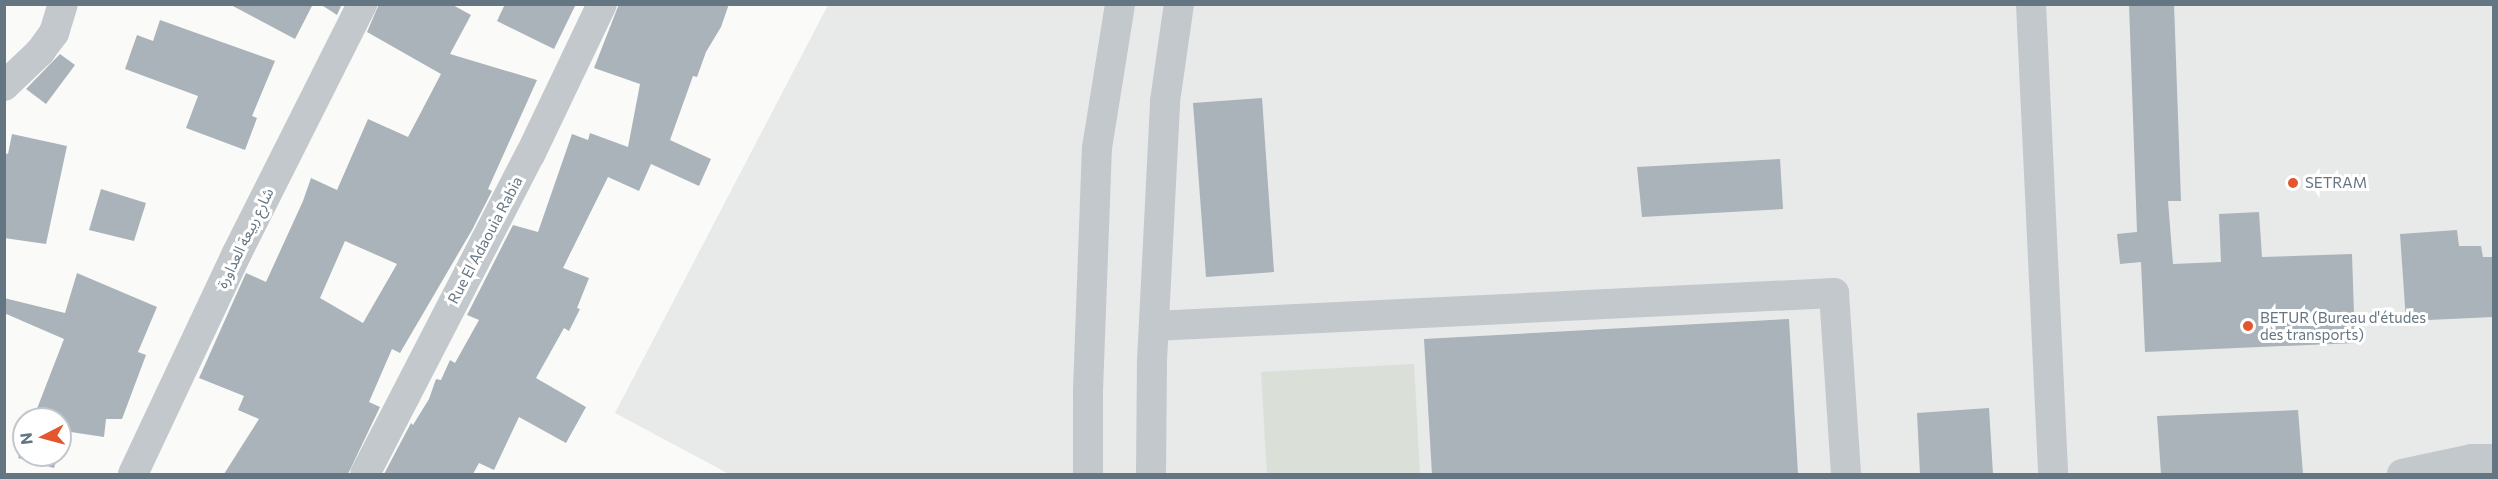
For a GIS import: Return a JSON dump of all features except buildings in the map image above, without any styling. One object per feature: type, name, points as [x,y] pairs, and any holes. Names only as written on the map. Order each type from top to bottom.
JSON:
[{"type":"street","points":[[4,86],[40,52],[54,33],[63,4]]},
{"type":"street","name":"شارع ربيعة العداورة","points":[[133,474],[237,253],[363,4]]},
{"type":"street","name":"Rue El Adaouia Rabia","points":[[365,474],[530,155],[602,4]]},
{"type":"street","points":[[1088,474],[1088,392],[1097,148],[1120,4]]},
{"type":"street","points":[[1151,474],[1154,326],[1165,101],[1179,4]]},
{"type":"street","points":[[2031,4],[2054,474]]},
{"type":"street","points":[[1154,326],[1834,293],[1846,474]]},
{"type":"street","points":[[2402,474],[2472,459],[2493,459]]},
{"type":"shaded area","points":[[828,5],[2493,5],[2493,474],[729,474],[615,413]]},
{"type":"shaded area","points":[[1414,364],[1420,474],[1267,474],[1261,372]]},
{"type":"place","name":"SETRAM","points":[[2293,183]]},
{"type":"place","name":"BETUR (Bureau d'études des transports)","points":[[2248,326]]}]
